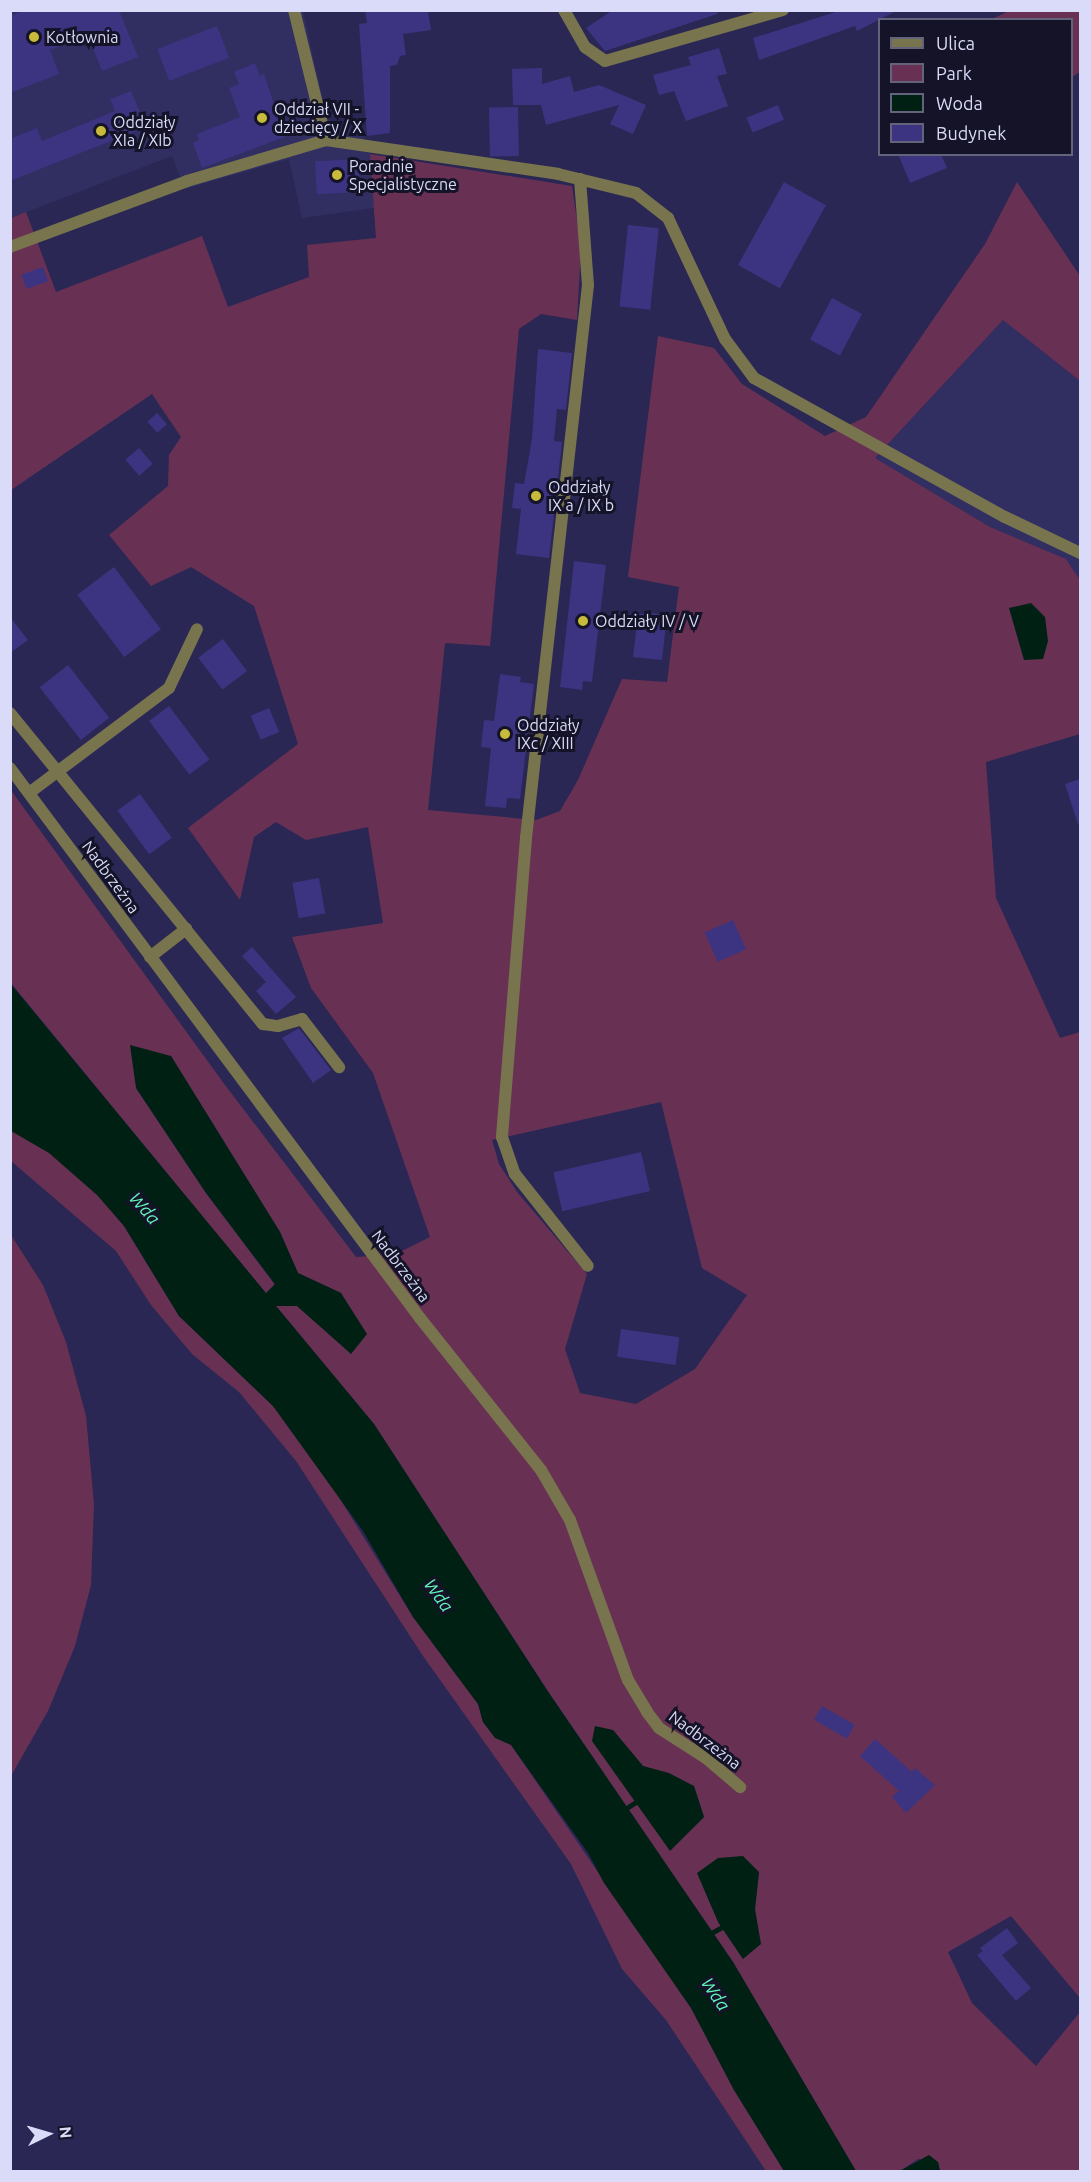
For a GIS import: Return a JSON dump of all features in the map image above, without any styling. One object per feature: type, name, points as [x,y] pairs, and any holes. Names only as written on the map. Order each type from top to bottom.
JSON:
[{"type":"street","points":[[294,10],[326,140]]},
{"type":"street","points":[[564,10],[585,47],[597,59],[627,58],[783,10]]},
{"type":"street","points":[[10,247],[187,181],[326,140],[580,179],[636,193],[668,218],[725,339],[754,378],[1005,517],[1080,553]]},
{"type":"street","points":[[580,179],[588,285],[526,838],[502,1137],[515,1174],[588,1266]]},
{"type":"street","points":[[29,793],[169,688],[197,629]]},
{"type":"street","points":[[10,713],[263,1024],[278,1026],[302,1019],[339,1067]]},
{"type":"street","name":"Nadbrzeżna","points":[[10,768],[420,1318],[541,1470],[570,1520],[628,1680],[647,1712],[659,1728],[706,1758],[740,1787]]},
{"type":"street","points":[[150,957],[186,929]]},
{"type":"shaded area","points":[[11,11],[303,11],[327,119],[363,135],[370,154],[374,208],[302,218],[289,159],[185,189],[172,156],[11,218]]},
{"type":"shaded area","points":[[1003,320],[1080,381],[1080,580],[1066,559],[990,527],[875,458]]},
{"type":"green space","points":[[1009,11],[1080,11],[1080,72],[1073,76],[1073,18],[994,18]]},
{"type":"green space","points":[[370,154],[572,186],[581,248],[577,320],[541,314],[519,329],[490,646],[445,643],[428,810],[536,820],[560,811],[578,780],[622,679],[667,682],[679,587],[628,577],[658,336],[714,348],[742,384],[825,436],[866,417],[985,244],[1017,182],[1080,276],[1080,381],[1003,320],[875,458],[990,527],[1066,559],[1080,580],[1080,734],[986,762],[996,898],[1060,1038],[1080,1032],[1080,1998],[1011,1916],[948,1952],[972,2003],[1036,2066],[1080,2012],[1080,2171],[940,2171],[938,2162],[918,2159],[900,2171],[856,2171],[733,1962],[549,1693],[374,1424],[276,1306],[297,1306],[351,1353],[341,1293],[298,1273],[280,1232],[171,1056],[136,1088],[206,1193],[275,1285],[266,1294],[11,983],[10,789],[225,1085],[356,1257],[396,1254],[430,1237],[373,1073],[311,988],[292,937],[383,923],[368,827],[306,840],[276,822],[254,837],[240,900],[188,828],[298,744],[254,606],[191,567],[151,586],[109,535],[168,486],[169,455],[181,437],[152,394],[11,490],[11,218],[26,212],[56,292],[202,236],[228,307],[309,277],[307,245],[376,238]],"holes":[[[661,1102],[702,1268],[747,1295],[695,1369],[636,1404],[580,1393],[565,1349],[587,1274],[517,1192],[499,1164],[492,1140]],[[613,1730],[643,1766],[694,1786],[704,1817],[670,1850]],[[759,1873],[755,1909],[743,1959],[718,1922]]]},
{"type":"green space","points":[[10,1087],[124,1226],[179,1316],[273,1406],[332,1486],[413,1617],[478,1704],[483,1722],[495,1737],[511,1745],[691,2008],[734,2090],[784,2171],[766,2171],[666,2020],[622,1969],[571,1864],[423,1656],[296,1461],[239,1392],[192,1354],[151,1305],[116,1251],[11,1161]]},
{"type":"green space","points":[[11,1235],[43,1285],[66,1342],[86,1416],[94,1504],[91,1585],[75,1646],[48,1711],[11,1776]]},
{"type":"water","points":[[1031,603],[1045,617],[1048,641],[1043,659],[1024,660],[1009,608]]},
{"type":"water","name":"Wda","points":[[10,983],[266,1293],[275,1284],[206,1193],[136,1088],[130,1045],[171,1056],[280,1232],[298,1273],[341,1293],[367,1334],[351,1354],[297,1306],[276,1306],[374,1424],[549,1693],[733,1962],[856,2171],[784,2171],[734,2090],[691,2008],[604,1883],[588,1853],[511,1745],[495,1738],[483,1722],[478,1704],[413,1617],[363,1531],[273,1406],[179,1316],[124,1226],[97,1195],[49,1153],[11,1131]]},
{"type":"water","points":[[595,1726],[613,1730],[643,1766],[669,1773],[694,1786],[704,1817],[670,1851],[592,1741]]},
{"type":"water","points":[[743,1856],[759,1872],[755,1909],[761,1944],[743,1959],[718,1922],[697,1873],[718,1858]]},
{"type":"water","points":[[929,2155],[938,2162],[940,2171],[900,2171]]},
{"type":"building","points":[[25,10],[119,10],[138,57],[102,71],[88,36],[50,50],[59,74],[10,93],[10,16]]},
{"type":"building","points":[[365,10],[428,10],[431,30],[403,34],[406,55],[400,56],[397,65],[390,66],[390,133],[367,136],[359,24],[367,23]]},
{"type":"building","points":[[613,10],[717,10],[717,14],[605,51],[586,28]]},
{"type":"building","points":[[842,10],[898,10],[878,18],[878,20],[857,31],[855,26],[759,60],[753,38]]},
{"type":"building","points":[[217,26],[229,58],[169,81],[157,49]]},
{"type":"building","points":[[719,48],[727,74],[717,76],[728,106],[686,121],[674,91],[659,95],[653,75],[691,65],[688,57]]},
{"type":"building","name":"Oddział VII - dziecięcy / X","points":[[255,63],[260,76],[264,74],[285,137],[202,168],[193,143],[199,140],[197,134],[240,117],[229,88],[239,84],[234,72]]},
{"type":"building","points":[[542,68],[542,84],[570,76],[574,92],[599,85],[646,105],[633,134],[610,124],[619,105],[546,125],[541,105],[513,105],[512,69]]},
{"type":"building","name":"Oddziały XIa / XIb","points":[[131,91],[146,127],[10,181],[10,139],[37,128],[42,141],[115,111],[110,99]]},
{"type":"building","points":[[778,105],[784,120],[752,133],[746,118]]},
{"type":"building","points":[[518,107],[519,156],[490,156],[489,108]]},
{"type":"building","points":[[899,156],[942,156],[947,168],[910,183]]},
{"type":"building","name":"Poradnie Specjalistyczne","points":[[358,159],[360,192],[317,194],[315,161]]},
{"type":"building","points":[[784,182],[826,205],[780,288],[738,265]]},
{"type":"building","points":[[628,225],[659,228],[650,310],[619,307]]},
{"type":"building","points":[[43,267],[48,281],[27,289],[21,275]]},
{"type":"building","points":[[832,298],[862,314],[840,355],[810,339]]},
{"type":"building","name":"Oddziały IX a / IX b","points":[[538,349],[572,353],[566,410],[557,409],[554,441],[562,442],[549,558],[516,554],[521,509],[512,508],[515,483],[524,484],[532,439]]},
{"type":"building","points":[[157,413],[167,424],[157,433],[147,422]]},
{"type":"building","points":[[139,448],[153,464],[139,476],[125,460]]},
{"type":"building","name":"Oddziały IV / V","points":[[574,561],[606,565],[592,682],[583,681],[582,690],[560,687]]},
{"type":"building","points":[[114,567],[161,629],[124,657],[77,595]]},
{"type":"building","points":[[638,614],[667,615],[662,660],[633,657]]},
{"type":"building","points":[[10,617],[28,640],[10,653]]},
{"type":"building","points":[[223,639],[247,671],[222,690],[198,658]]},
{"type":"building","points":[[68,665],[109,718],[81,740],[40,687]]},
{"type":"building","name":"Oddziały IXc / XIII","points":[[500,674],[521,677],[520,682],[534,684],[520,799],[507,798],[506,808],[485,806],[491,748],[481,747],[484,720],[494,721]]},
{"type":"building","points":[[169,706],[209,760],[189,775],[149,721]]},
{"type":"building","points":[[269,708],[279,732],[261,740],[251,716]]},
{"type":"building","points":[[1080,779],[1080,823],[1078,824],[1065,784]]},
{"type":"building","points":[[140,794],[172,838],[149,854],[117,810]]},
{"type":"building","points":[[319,878],[325,913],[299,918],[292,883]]},
{"type":"building","points":[[733,920],[746,949],[718,962],[705,933]]},
{"type":"building","points":[[252,947],[296,997],[276,1014],[256,991],[266,982],[242,956]]},
{"type":"building","points":[[299,1028],[331,1070],[313,1083],[282,1038]]},
{"type":"building","points":[[641,1152],[650,1191],[562,1211],[553,1172]]},
{"type":"building","points":[[621,1329],[679,1337],[676,1365],[617,1357]]},
{"type":"building","points":[[822,1706],[855,1725],[847,1739],[814,1720]]},
{"type":"building","points":[[875,1739],[912,1772],[915,1768],[935,1785],[906,1813],[892,1797],[899,1791],[860,1756]]},
{"type":"building","points":[[1007,1928],[1018,1943],[1002,1955],[1031,1988],[1016,2001],[977,1955],[983,1951],[980,1948]]},
{"type":"waterway","points":[[628,1807],[636,1802]]},
{"type":"waterway","points":[[713,1932],[722,1927]]},
{"type":"place","name":"Kotłownia","points":[[34,37]]},
{"type":"place","name":"Oddział VII - dziecięcy / X","points":[[262,118]]},
{"type":"place","name":"Oddziały XIa / XIb","points":[[101,131]]},
{"type":"place","name":"Poradnie Specjalistyczne","points":[[337,175]]},
{"type":"place","name":"Oddziały IX a / IX b","points":[[536,496]]},
{"type":"place","name":"Oddziały IV / V","points":[[583,621]]},
{"type":"place","name":"Oddziały IXc / XIII","points":[[505,734]]}]
